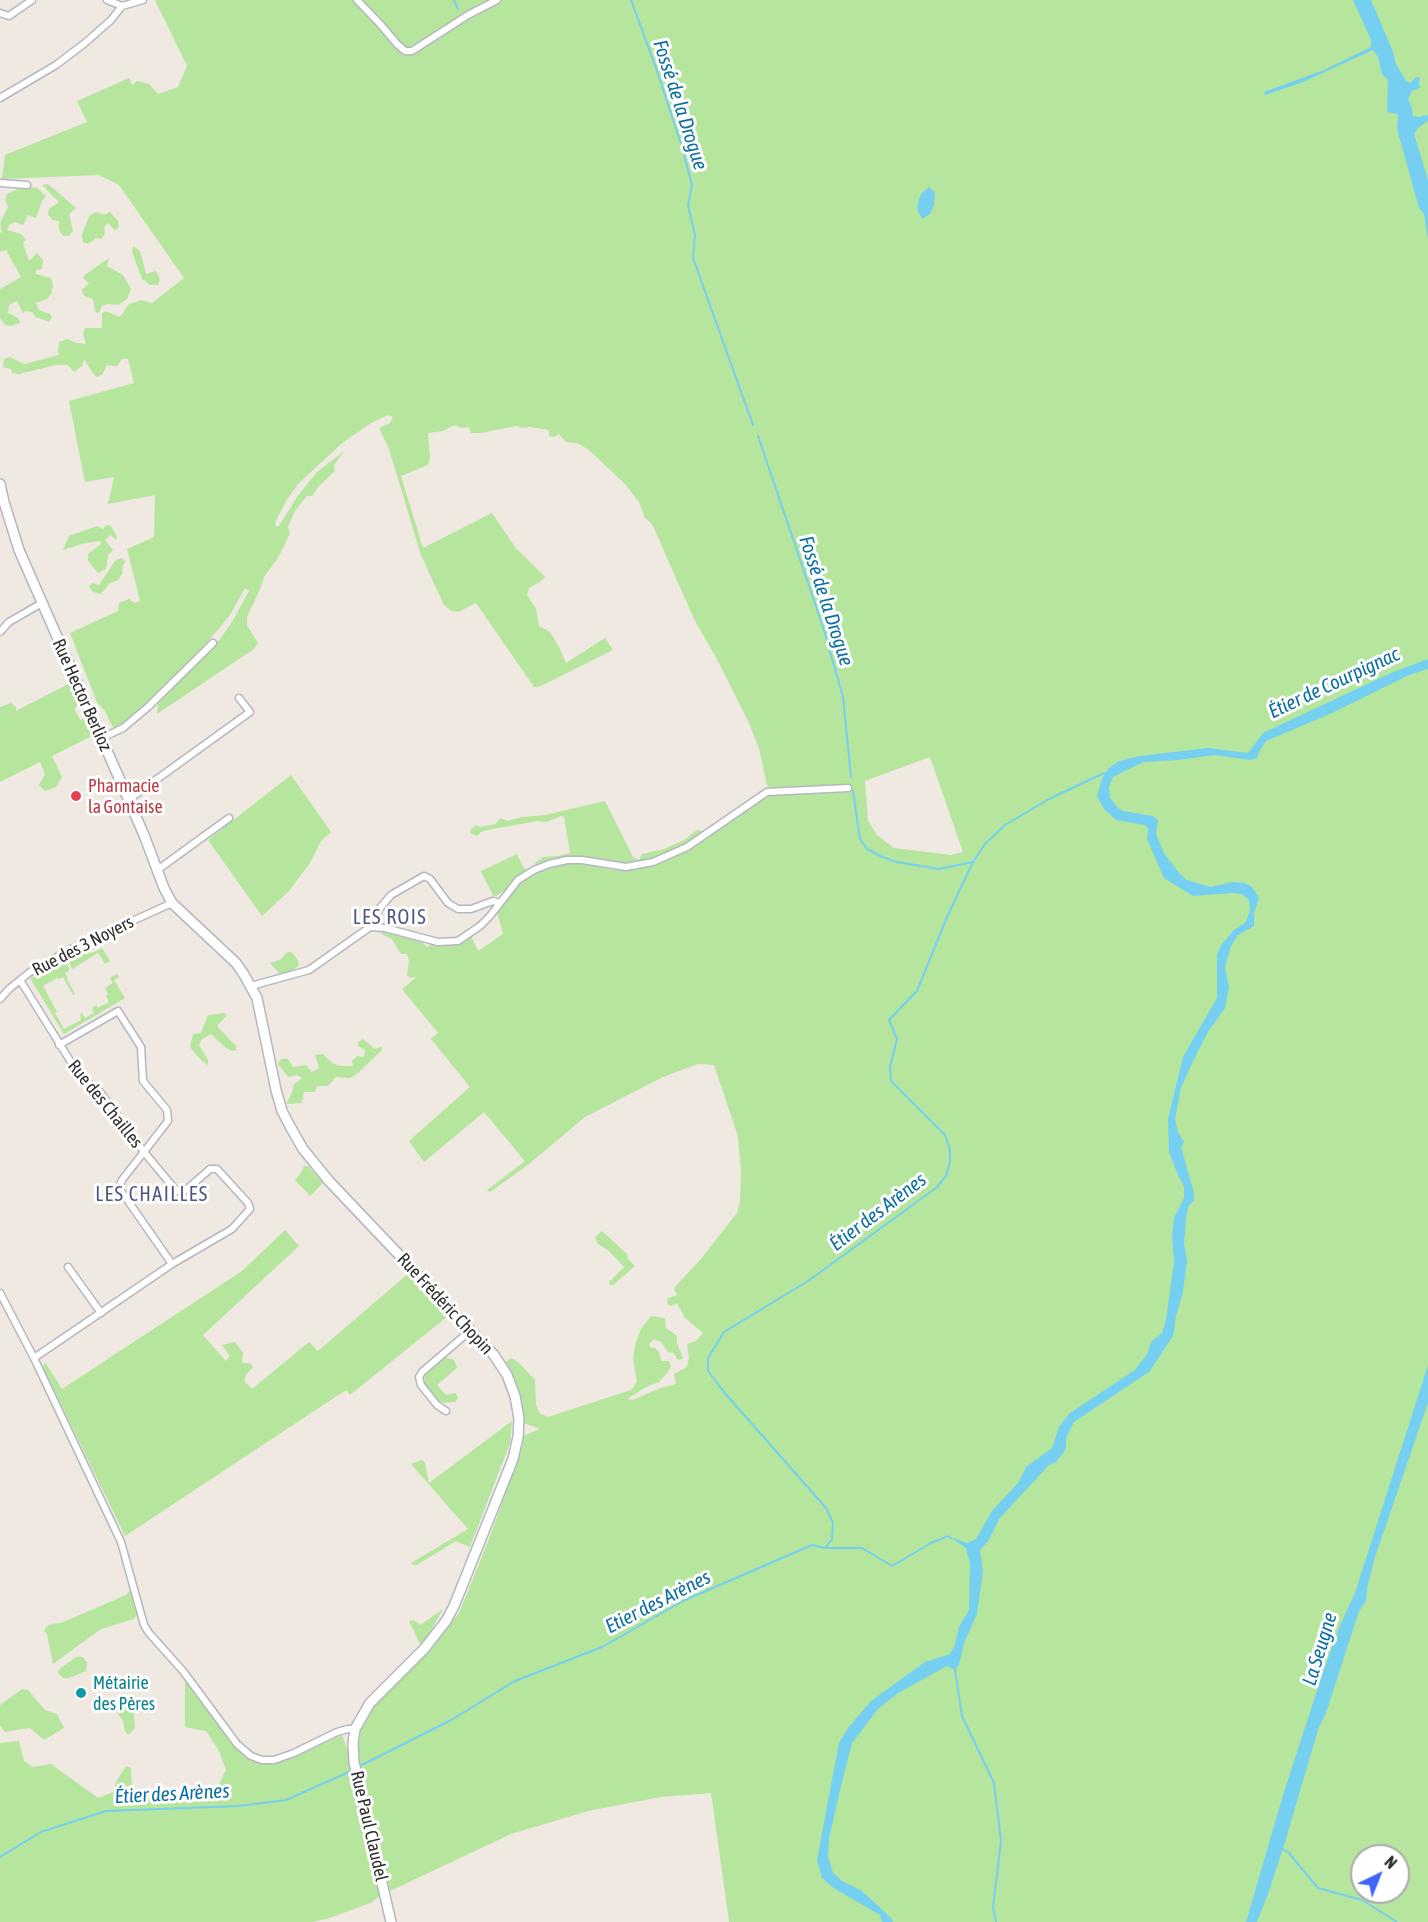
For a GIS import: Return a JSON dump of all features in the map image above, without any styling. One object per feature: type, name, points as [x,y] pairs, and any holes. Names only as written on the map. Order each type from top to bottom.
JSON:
[{"type":"street","points":[[0,12],[9,16],[32,0]]},
{"type":"street","points":[[107,0],[122,6]]},
{"type":"street","points":[[0,98],[56,65],[111,20],[122,6],[143,0]]},
{"type":"street","points":[[357,0],[405,51],[412,51],[468,15],[497,0]]},
{"type":"street","points":[[0,183],[27,184]]},
{"type":"street","name":"Rue Hector Berlioz","points":[[0,484],[19,550],[102,738],[156,871],[172,903]]},
{"type":"street","points":[[0,632],[9,622],[42,603]]},
{"type":"street","points":[[102,738],[123,728],[148,708],[213,643]]},
{"type":"street","points":[[128,800],[250,712],[239,698]]},
{"type":"street","points":[[370,927],[385,928],[425,940],[449,942],[458,940],[480,926],[525,874],[549,864],[567,860],[582,860],[626,867],[654,862],[687,847],[767,792],[848,788]]},
{"type":"street","points":[[156,871],[229,818]]},
{"type":"street","points":[[251,986],[309,970],[370,927],[380,908],[391,895],[424,876],[430,879],[448,903],[458,909],[471,909],[493,901],[500,903]]},
{"type":"street","name":"Rue des 3 Noyers","points":[[0,999],[30,972],[75,947],[172,903]]},
{"type":"street","name":"Rue Frédéric Chopin","points":[[172,903],[236,963],[251,986],[256,998],[282,1111],[303,1149],[330,1181],[494,1355],[507,1376],[515,1396],[519,1419],[513,1459],[454,1606],[446,1621],[424,1649],[370,1703],[355,1729]]},
{"type":"street","name":"Rue des Chailles","points":[[20,980],[79,1075],[100,1092],[144,1152],[122,1180],[119,1188],[172,1264]]},
{"type":"street","points":[[34,1358],[172,1264],[232,1228],[250,1209],[248,1203],[217,1169],[210,1169],[186,1190],[180,1192],[144,1152],[165,1127],[168,1115],[167,1110],[143,1081],[141,1047],[118,1011],[59,1045]]},
{"type":"street","points":[[68,1267],[100,1313]]},
{"type":"street","points":[[0,1293],[34,1358],[121,1542],[148,1633],[183,1671],[237,1744],[251,1756],[262,1760],[274,1760],[294,1754],[337,1732],[355,1729]]},
{"type":"street","points":[[446,1411],[437,1405],[421,1385],[419,1377],[471,1330]]},
{"type":"street","name":"Rue Paul Claudel","points":[[355,1729],[354,1762],[391,1922]]},
{"type":"green space","points":[[155,0],[1428,0],[1428,1922],[729,1922],[711,1793],[661,1797],[588,1811],[511,1834],[390,1891],[360,1771],[359,1733],[363,1721],[372,1708],[435,1643],[459,1613],[489,1539],[518,1458],[523,1436],[540,1429],[524,1423],[518,1386],[506,1362],[511,1358],[518,1362],[535,1380],[536,1404],[539,1413],[548,1417],[631,1390],[637,1382],[633,1359],[635,1345],[641,1329],[651,1316],[665,1318],[666,1328],[677,1336],[677,1343],[683,1358],[677,1359],[674,1353],[668,1352],[661,1342],[654,1339],[649,1344],[651,1348],[659,1352],[661,1361],[669,1361],[671,1366],[659,1382],[627,1399],[633,1400],[660,1388],[676,1384],[674,1374],[687,1367],[689,1358],[687,1344],[696,1341],[703,1333],[685,1318],[677,1303],[671,1306],[667,1304],[668,1298],[677,1295],[674,1288],[700,1260],[737,1213],[740,1202],[741,1172],[738,1136],[714,1065],[698,1064],[663,1077],[585,1117],[529,1164],[490,1192],[487,1190],[525,1161],[484,1112],[424,1162],[409,1141],[470,1087],[431,1039],[438,1033],[402,989],[417,977],[407,976],[409,961],[407,954],[401,954],[392,939],[381,934],[383,932],[422,942],[427,947],[441,943],[442,947],[460,944],[471,936],[478,951],[503,934],[497,912],[515,886],[534,874],[561,865],[581,863],[611,870],[634,870],[667,861],[700,843],[758,802],[780,791],[771,789],[767,785],[759,749],[750,725],[695,621],[652,524],[645,518],[639,502],[625,484],[589,450],[577,443],[566,442],[559,434],[554,437],[549,436],[549,430],[529,427],[516,426],[471,433],[469,427],[462,428],[454,425],[443,431],[428,433],[430,457],[428,465],[401,476],[423,548],[492,513],[515,547],[545,577],[529,588],[527,595],[536,609],[539,626],[550,632],[566,663],[605,638],[613,650],[539,687],[534,687],[476,603],[458,612],[444,605],[421,555],[389,449],[379,428],[390,423],[393,417],[388,415],[371,423],[341,444],[298,484],[288,498],[275,522],[276,526],[279,526],[297,497],[317,472],[344,451],[334,465],[335,471],[312,496],[307,496],[295,511],[288,527],[290,533],[278,558],[264,577],[247,617],[247,625],[258,643],[254,649],[157,714],[158,704],[220,639],[232,622],[249,591],[245,588],[230,615],[195,657],[154,699],[114,729],[97,702],[70,633],[118,611],[119,603],[129,599],[135,603],[140,601],[127,549],[154,537],[155,495],[108,504],[114,477],[85,482],[69,401],[134,383],[128,359],[122,359],[117,366],[107,365],[102,375],[96,377],[84,360],[82,366],[74,372],[68,365],[56,365],[19,374],[12,373],[11,369],[3,367],[4,359],[10,357],[24,364],[59,355],[59,342],[67,339],[86,344],[83,334],[85,328],[102,328],[102,314],[105,311],[120,317],[129,304],[141,300],[152,303],[184,278],[119,185],[99,175],[2,179],[5,155],[87,122],[77,101],[129,78],[132,85],[137,81],[149,84],[158,94],[178,87],[187,66]],"holes":[[[930,757],[963,852],[951,855],[894,848],[877,835],[868,821],[865,781]]]},
{"type":"green space","points":[[48,184],[76,208],[69,214],[73,231],[69,236],[63,236],[59,229],[59,221],[52,220],[48,214],[49,209],[59,202],[42,185]]},
{"type":"green space","points":[[20,188],[37,188],[46,196],[36,218],[28,215],[23,225],[15,222],[9,225],[7,230],[21,234],[26,240],[23,243],[29,261],[37,253],[43,260],[42,269],[36,270],[36,274],[51,278],[53,286],[47,299],[36,303],[39,310],[52,317],[49,322],[36,317],[32,312],[23,313],[17,301],[9,305],[8,313],[18,318],[20,323],[11,326],[5,325],[0,318],[0,289],[21,277],[6,250],[0,252],[0,233],[2,232],[0,223],[8,207],[5,200],[7,194]]},
{"type":"green space","points":[[96,212],[104,215],[110,212],[118,221],[119,227],[115,230],[108,223],[104,227],[105,233],[102,239],[96,238],[88,244],[83,242],[82,235],[89,216]]},
{"type":"green space","points":[[133,246],[140,251],[146,274],[156,271],[160,279],[158,285],[150,285],[142,279],[132,252]]},
{"type":"green space","points":[[109,258],[107,266],[123,275],[131,289],[127,299],[118,305],[102,306],[99,313],[95,312],[93,299],[84,296],[82,290],[89,283],[83,278]]},
{"type":"green space","points":[[106,525],[111,526],[117,537],[116,540],[110,535],[105,540],[113,550],[108,555],[106,569],[98,573],[88,561],[88,554],[101,544],[101,541],[63,550],[69,536],[97,526],[103,529]]},
{"type":"green space","points":[[121,558],[126,561],[118,580],[109,584],[101,594],[93,592],[89,586],[92,583],[99,585],[115,561]]},
{"type":"green space","points":[[70,683],[79,706],[74,708],[80,720],[85,718],[92,736],[52,756],[62,777],[56,787],[45,791],[39,785],[45,774],[40,762],[0,782],[0,707],[11,703],[16,707],[16,711]]},
{"type":"green space","points":[[291,775],[331,832],[321,841],[310,863],[289,891],[262,916],[208,840]]},
{"type":"green space","points":[[605,801],[633,857],[639,860],[642,854],[664,849],[684,840],[697,830],[702,831],[701,836],[665,856],[643,863],[620,864],[575,857],[535,864],[543,857],[570,853],[564,817],[561,816],[547,822],[538,821],[492,829],[481,832],[477,836],[470,833],[476,825],[480,827],[495,824],[501,818],[507,821],[545,815]]},
{"type":"green space","points":[[517,854],[525,871],[505,890],[493,896],[481,871]]},
{"type":"green space","points":[[86,948],[92,953],[102,948],[110,961],[105,964],[98,953],[72,969],[66,958]]},
{"type":"green space","points":[[287,952],[291,952],[299,965],[293,971],[280,974],[270,963],[280,960]]},
{"type":"green space","points":[[61,962],[66,962],[70,970],[65,973],[75,994],[73,995],[63,977],[43,986],[64,1029],[81,1020],[80,1014],[82,1013],[85,1018],[94,1013],[92,1008],[96,1005],[98,1008],[109,1002],[105,988],[113,983],[110,978],[117,974],[119,977],[114,980],[125,998],[64,1034],[30,978]]},
{"type":"green space","points":[[225,1013],[227,1015],[217,1026],[236,1046],[236,1050],[226,1048],[211,1034],[201,1040],[199,1045],[208,1060],[208,1065],[190,1047],[193,1034],[201,1033],[208,1015]]},
{"type":"green space","points":[[363,1039],[375,1049],[382,1047],[382,1050],[358,1073],[350,1078],[336,1077],[328,1086],[317,1086],[315,1092],[304,1092],[302,1103],[286,1104],[294,1084],[302,1078],[297,1075],[288,1077],[278,1064],[281,1059],[288,1059],[293,1067],[306,1065],[312,1072],[319,1068],[315,1055],[323,1054],[339,1066],[353,1066],[352,1061],[357,1056],[364,1057],[365,1050],[358,1046],[358,1042]]},
{"type":"green space","points":[[304,1166],[308,1166],[323,1183],[310,1196],[295,1180]]},
{"type":"green space","points":[[285,1230],[299,1246],[203,1335],[226,1361],[230,1356],[222,1345],[235,1342],[243,1353],[242,1363],[250,1363],[253,1367],[244,1381],[252,1389],[309,1342],[318,1351],[409,1273],[448,1316],[350,1395],[346,1390],[125,1536],[43,1367],[45,1362],[62,1389],[242,1271]]},
{"type":"green space","points":[[602,1231],[627,1254],[628,1259],[635,1266],[613,1285],[609,1282],[624,1267],[609,1251],[598,1244],[595,1237]]},
{"type":"green space","points":[[445,1357],[454,1360],[457,1368],[437,1385],[446,1395],[456,1393],[458,1398],[455,1402],[444,1403],[437,1400],[424,1382],[425,1375]]},
{"type":"green space","points":[[512,1421],[510,1443],[470,1547],[456,1541],[417,1565],[413,1565],[411,1563],[468,1529],[411,1464],[422,1460],[425,1463],[429,1483]]},
{"type":"green space","points":[[130,1590],[138,1613],[134,1619],[101,1629],[53,1664],[47,1634],[44,1631],[46,1627],[61,1623],[126,1595]]},
{"type":"green space","points":[[443,1609],[427,1637],[420,1644],[409,1621],[414,1620],[420,1625]]},
{"type":"green space","points":[[76,1657],[83,1657],[87,1663],[86,1671],[63,1678],[58,1673],[59,1669]]},
{"type":"green space","points":[[185,1679],[233,1742],[252,1761],[269,1764],[299,1755],[342,1735],[348,1751],[380,1896],[370,1903],[327,1919],[312,1922],[0,1922],[0,1743],[19,1741],[24,1761],[33,1767],[51,1764],[98,1798],[113,1792],[126,1766],[131,1768],[132,1791],[170,1793],[197,1791],[218,1786],[226,1770],[219,1751],[206,1731],[185,1727]]},
{"type":"green space","points":[[22,1689],[28,1690],[45,1710],[57,1714],[64,1728],[44,1740],[30,1728],[5,1732],[0,1725],[0,1705]]},
{"type":"green space","points":[[123,1698],[133,1706],[135,1728],[128,1735],[115,1707]]},
{"type":"water","points":[[1353,0],[1371,0],[1394,54],[1395,62],[1406,81],[1410,83],[1416,77],[1420,78],[1420,88],[1412,91],[1408,99],[1413,116],[1428,115],[1428,121],[1414,134],[1428,180],[1428,240],[1424,214],[1419,208],[1397,129],[1398,114],[1387,112],[1388,80],[1382,74],[1378,57],[1373,50],[1303,82],[1265,95],[1264,92],[1324,70],[1371,47],[1371,40]]},
{"type":"water","points":[[929,187],[935,193],[934,205],[930,214],[922,219],[917,209],[918,203],[921,194]]},
{"type":"water","points":[[1428,659],[1428,669],[1409,675],[1332,713],[1266,741],[1257,758],[1250,760],[1214,755],[1143,762],[1113,777],[1109,787],[1110,798],[1123,811],[1153,816],[1158,820],[1156,834],[1164,853],[1187,880],[1210,887],[1233,882],[1245,883],[1252,887],[1259,898],[1254,913],[1254,926],[1238,935],[1231,946],[1225,967],[1229,987],[1225,1008],[1208,1032],[1193,1061],[1181,1088],[1175,1119],[1178,1132],[1184,1142],[1181,1147],[1194,1193],[1194,1200],[1188,1207],[1186,1219],[1184,1243],[1187,1262],[1183,1292],[1173,1336],[1149,1372],[1074,1422],[1066,1438],[1066,1448],[1063,1453],[999,1519],[989,1540],[980,1550],[983,1571],[977,1614],[964,1643],[959,1665],[955,1670],[947,1666],[898,1693],[878,1709],[852,1743],[829,1839],[828,1856],[833,1873],[842,1881],[862,1891],[893,1922],[882,1922],[880,1915],[832,1887],[822,1878],[817,1860],[839,1743],[848,1728],[871,1701],[925,1662],[950,1654],[959,1627],[969,1610],[970,1564],[966,1548],[950,1537],[967,1543],[976,1539],[992,1511],[1018,1483],[1026,1467],[1052,1448],[1059,1427],[1070,1413],[1135,1370],[1147,1354],[1151,1342],[1162,1333],[1174,1262],[1172,1235],[1174,1218],[1184,1198],[1184,1186],[1169,1152],[1168,1119],[1183,1057],[1217,998],[1217,955],[1221,945],[1234,930],[1246,922],[1250,910],[1249,900],[1242,894],[1193,896],[1164,878],[1147,839],[1148,829],[1145,825],[1116,820],[1104,809],[1097,796],[1102,779],[1108,769],[1119,761],[1140,756],[1208,748],[1248,753],[1263,733],[1391,673]]},
{"type":"water","points":[[1428,1365],[1428,1403],[1375,1557],[1366,1601],[1359,1611],[1327,1710],[1318,1730],[1268,1894],[1257,1922],[1246,1922],[1283,1795],[1324,1669],[1355,1593]]},
{"type":"waterway","points":[[454,0],[458,9]]},
{"type":"waterway","name":"Fossé de la Drogue","points":[[631,0],[656,68],[692,185],[688,206],[695,235],[693,258],[753,425]]},
{"type":"waterway","name":"Fossé de la Drogue","points":[[758,436],[823,627],[843,697],[851,777]]},
{"type":"waterway","name":"Étier des Arènes","points":[[825,1548],[832,1539],[833,1523],[826,1508],[723,1391],[708,1371],[708,1358],[724,1332],[808,1281],[936,1188],[946,1176],[950,1162],[950,1150],[945,1135],[891,1081],[890,1067],[897,1039],[889,1020],[917,991],[947,917],[973,862],[985,844],[1005,825],[1049,799],[1107,773]]},
{"type":"waterway","name":"Fossé de la Drogue","points":[[853,791],[860,839],[867,849],[897,862],[939,869],[973,862]]},
{"type":"waterway","name":"Etier des Arènes","points":[[362,1765],[451,1720],[515,1681],[602,1647],[683,1601],[812,1545],[825,1548],[862,1548],[892,1566],[931,1543],[948,1536],[951,1538]]},
{"type":"waterway","points":[[955,1670],[962,1716],[994,1783],[1001,1841],[993,1907],[996,1922]]},
{"type":"waterway","name":"Étier des Arènes","points":[[0,1857],[41,1832],[106,1811],[239,1806],[286,1800],[349,1772]]},
{"type":"waterway","points":[[1281,1848],[1288,1852],[1318,1888],[1362,1900],[1397,1922]]},
{"type":"place","name":"Pharmacie la Gontaise","points":[[76,796]]},
{"type":"place","name":"Métairie des Pères","points":[[81,1693]]},
{"type":"district","name":"LES ROIS","points":[[390,918]]},
{"type":"district","name":"LES CHAILLES","points":[[152,1195]]},
{"type":"water label","name":"Étier de Courpignac","points":[[1334,683]]},
{"type":"water label","name":"La Seugne","points":[[1320,1649]]}]
